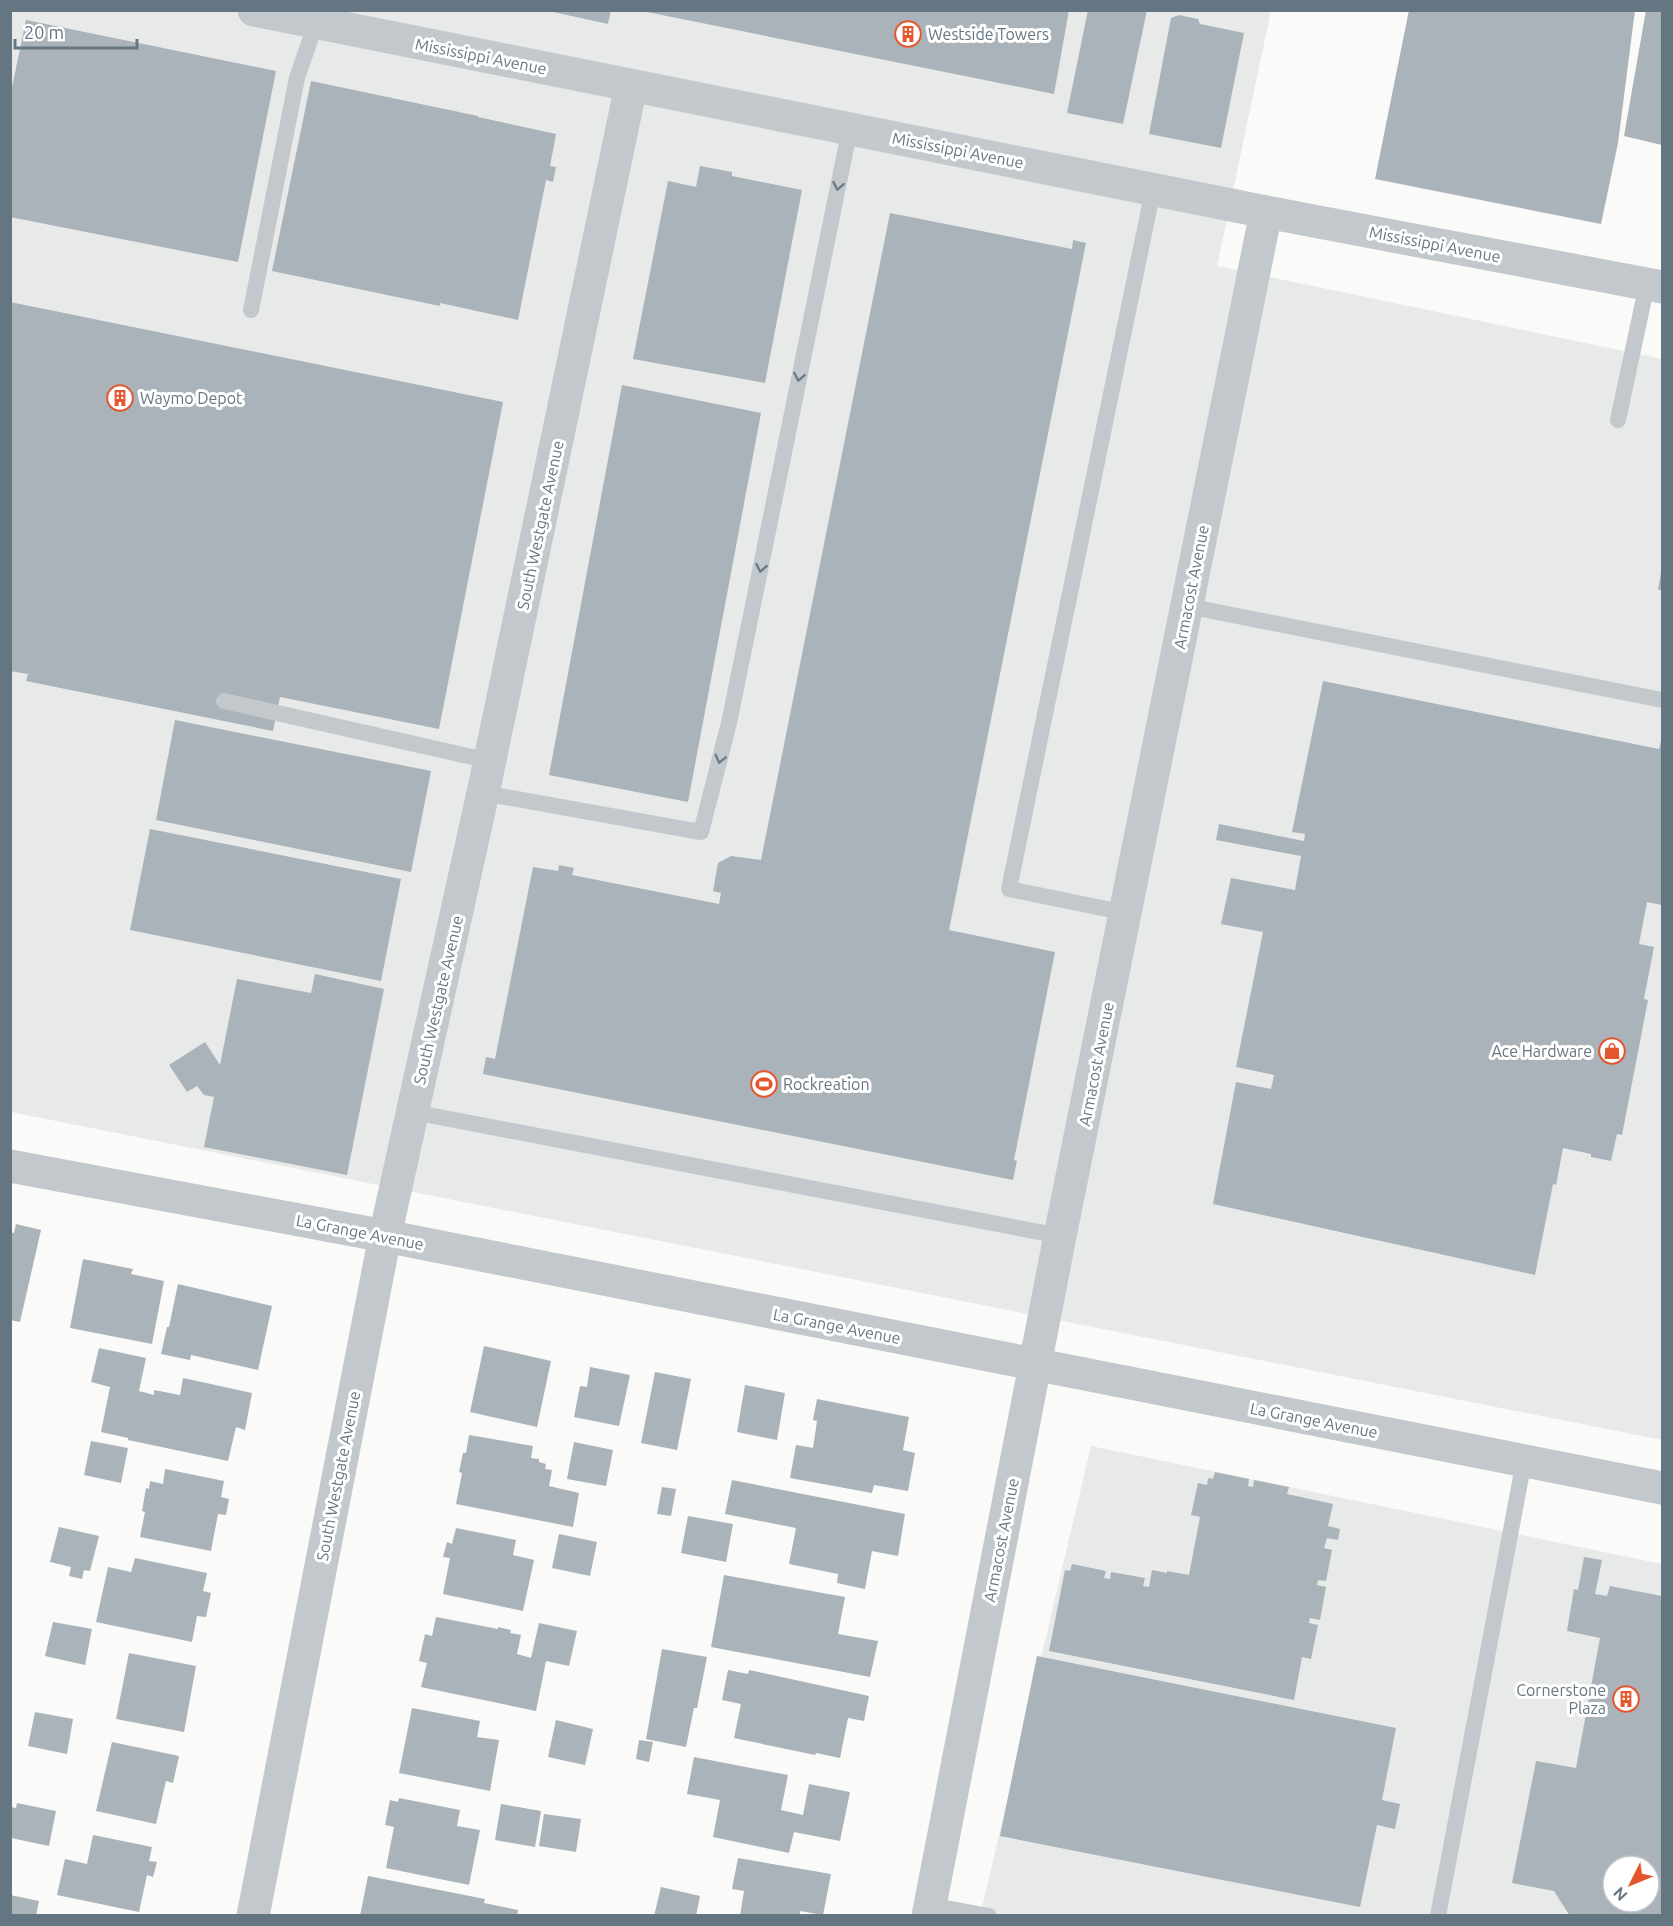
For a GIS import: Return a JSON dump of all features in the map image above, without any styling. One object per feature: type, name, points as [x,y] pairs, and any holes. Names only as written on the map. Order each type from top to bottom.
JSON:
[{"type":"street","name":"Mississippi Avenue","points":[[254,10],[318,17],[631,86],[1266,212],[1655,285]]},
{"type":"street","name":"South Westgate Avenue","points":[[253,1916],[385,1236],[490,761],[631,86]]},
{"type":"street","name":"Armacost Avenue","points":[[929,1910],[1060,1236],[1266,212]]},
{"type":"street","name":"La Grange Avenue","points":[[10,1166],[385,1236],[1662,1488]]},
{"type":"lane","points":[[251,310],[297,78],[318,17]]},
{"type":"lane","points":[[483,793],[701,832],[729,723],[850,128]]},
{"type":"lane","points":[[1126,913],[1009,889],[1154,190]]},
{"type":"lane","points":[[1618,420],[1655,285]]},
{"type":"lane","points":[[1187,606],[1662,700]]},
{"type":"lane","points":[[224,701],[490,761]]},
{"type":"lane","points":[[412,1112],[1060,1236]]},
{"type":"lane","points":[[1438,1916],[1524,1461]]},
{"type":"lane","points":[[929,1910],[989,1916]]},
{"type":"shaded area","points":[[10,11],[1271,11],[1217,266],[1662,359],[1662,1440],[11,1112]]},
{"type":"shaded area","points":[[1091,1446],[1662,1564],[1662,1915],[980,1916]]},
{"type":"building","points":[[544,10],[611,10],[608,24]]},
{"type":"building","name":"Westside Towers","points":[[637,10],[1069,10],[1054,94]]},
{"type":"building","points":[[1088,10],[1147,10],[1123,124],[1067,113]]},
{"type":"building","points":[[1409,10],[1635,10],[1618,143],[1601,224],[1375,179]]},
{"type":"building","points":[[1646,10],[1662,10],[1662,145],[1624,136]]},
{"type":"building","points":[[1179,15],[1198,19],[1200,24],[1244,33],[1221,148],[1149,134],[1171,18]]},
{"type":"building","points":[[26,20],[276,71],[238,262],[10,217],[10,97]]},
{"type":"building","points":[[311,81],[556,134],[550,166],[556,167],[553,182],[546,180],[518,320],[272,271]]},
{"type":"building","points":[[700,166],[732,172],[732,176],[802,190],[765,383],[633,359],[668,181],[696,187]]},
{"type":"building","points":[[890,213],[1072,249],[1073,240],[1086,243],[949,930],[1055,952],[1014,1160],[1017,1161],[1013,1180],[483,1074],[486,1057],[495,1059],[533,867],[558,871],[559,865],[574,868],[572,875],[719,904],[721,893],[713,891],[718,863],[731,856],[761,860]]},
{"type":"building","points":[[10,302],[503,402],[439,729],[280,697],[273,731],[26,681],[28,674],[10,671]]},
{"type":"building","points":[[622,385],[761,413],[688,802],[549,775]]},
{"type":"building","points":[[1661,572],[1662,590],[1658,590]]},
{"type":"building","points":[[1323,681],[1659,749],[1662,736],[1662,905],[1647,902],[1639,944],[1654,947],[1644,999],[1648,1000],[1622,1135],[1617,1134],[1611,1161],[1563,1148],[1556,1185],[1553,1184],[1535,1275],[1213,1204],[1236,1082],[1271,1089],[1274,1075],[1236,1067],[1263,932],[1221,924],[1231,878],[1295,890],[1301,856],[1216,840],[1219,824],[1304,841],[1305,834],[1292,832]]},
{"type":"building","points":[[175,720],[431,771],[411,872],[156,820]]},
{"type":"building","points":[[150,829],[401,879],[381,981],[130,930]]},
{"type":"building","points":[[315,974],[384,989],[347,1175],[204,1147],[214,1097],[204,1095],[197,1086],[187,1092],[169,1065],[205,1042],[220,1065],[237,979],[311,993]]},
{"type":"building","points":[[16,1224],[41,1230],[20,1322],[10,1320],[10,1232],[14,1233]]},
{"type":"building","points":[[83,1259],[133,1269],[131,1274],[164,1281],[152,1344],[70,1328]]},
{"type":"building","points":[[178,1284],[272,1306],[258,1370],[191,1355],[190,1360],[161,1354]]},
{"type":"building","points":[[484,1346],[551,1361],[537,1427],[470,1412]]},
{"type":"building","points":[[99,1348],[146,1358],[139,1391],[154,1395],[154,1390],[180,1395],[183,1378],[252,1393],[245,1430],[236,1427],[228,1461],[101,1432],[110,1387],[91,1382]]},
{"type":"building","points":[[590,1367],[630,1375],[619,1426],[574,1417],[580,1386],[587,1387]]},
{"type":"building","points":[[655,1372],[691,1379],[677,1450],[641,1443]]},
{"type":"building","points":[[745,1385],[785,1393],[777,1440],[737,1432]]},
{"type":"building","points":[[817,1399],[909,1417],[903,1450],[915,1453],[908,1491],[874,1485],[872,1493],[790,1478],[796,1445],[813,1448],[817,1421],[813,1420]]},
{"type":"building","points":[[469,1435],[533,1446],[531,1458],[539,1459],[539,1462],[546,1464],[545,1469],[552,1470],[549,1486],[579,1493],[573,1527],[456,1504],[462,1473],[459,1472],[463,1453],[466,1453]]},
{"type":"building","points":[[91,1441],[128,1448],[121,1483],[84,1475]]},
{"type":"building","points":[[574,1442],[613,1450],[606,1486],[567,1479]]},
{"type":"building","points":[[165,1469],[224,1481],[221,1497],[229,1499],[226,1515],[218,1514],[211,1551],[140,1537],[145,1512],[142,1511],[146,1488],[149,1489],[150,1481],[163,1484]]},
{"type":"building","points":[[1215,1472],[1249,1479],[1248,1486],[1253,1487],[1254,1480],[1289,1487],[1287,1494],[1333,1504],[1328,1526],[1340,1529],[1338,1540],[1327,1538],[1324,1548],[1332,1550],[1326,1581],[1318,1580],[1317,1585],[1326,1587],[1320,1620],[1310,1618],[1309,1623],[1318,1625],[1311,1659],[1302,1657],[1294,1700],[1049,1651],[1065,1570],[1070,1571],[1072,1564],[1106,1571],[1104,1578],[1110,1579],[1111,1572],[1145,1578],[1143,1586],[1149,1587],[1152,1570],[1189,1575],[1200,1517],[1191,1515],[1198,1483],[1207,1485],[1208,1478],[1213,1479]]},
{"type":"building","points":[[732,1480],[905,1514],[898,1556],[872,1551],[865,1589],[837,1583],[838,1574],[789,1564],[796,1528],[725,1514]]},
{"type":"building","points":[[662,1487],[676,1489],[671,1516],[657,1514]]},
{"type":"building","points":[[688,1516],[733,1524],[726,1562],[681,1553]]},
{"type":"building","points":[[59,1527],[99,1536],[90,1571],[84,1570],[82,1579],[69,1576],[71,1567],[50,1562]]},
{"type":"building","points":[[456,1528],[516,1540],[513,1555],[534,1560],[523,1611],[443,1594],[450,1558],[443,1557],[447,1542],[452,1544]]},
{"type":"building","points":[[559,1534],[597,1542],[590,1576],[552,1568]]},
{"type":"building","name":"Cornerstone Plaza","points":[[1584,1557],[1602,1560],[1595,1594],[1607,1596],[1610,1586],[1662,1596],[1662,1916],[1570,1916],[1554,1891],[1512,1883],[1536,1761],[1576,1768],[1600,1638],[1567,1631],[1574,1589],[1578,1590]]},
{"type":"building","points":[[135,1558],[207,1573],[203,1591],[211,1593],[206,1617],[197,1616],[192,1642],[96,1622],[108,1567],[131,1572]]},
{"type":"building","points":[[724,1575],[845,1597],[838,1634],[878,1641],[870,1677],[711,1647]]},
{"type":"building","points":[[436,1617],[511,1630],[510,1633],[521,1635],[517,1654],[531,1658],[539,1623],[577,1631],[569,1666],[546,1661],[536,1711],[421,1687],[427,1663],[419,1661],[425,1634],[432,1636]]},
{"type":"building","points":[[53,1622],[92,1629],[85,1665],[45,1656]]},
{"type":"building","points":[[662,1649],[707,1657],[697,1708],[694,1708],[686,1747],[646,1739]]},
{"type":"building","points":[[129,1653],[196,1666],[184,1732],[116,1719]]},
{"type":"building","points":[[1037,1656],[1396,1728],[1382,1800],[1400,1804],[1395,1829],[1377,1825],[1360,1907],[1000,1836]]},
{"type":"building","points":[[728,1670],[748,1674],[749,1670],[869,1696],[864,1721],[848,1718],[840,1758],[734,1738],[741,1704],[722,1700]]},
{"type":"building","points":[[412,1708],[480,1721],[477,1737],[499,1740],[490,1791],[399,1773]]},
{"type":"building","points":[[35,1712],[73,1719],[67,1754],[28,1746]]},
{"type":"building","points":[[556,1720],[593,1729],[585,1765],[548,1757]]},
{"type":"building","points":[[639,1740],[653,1742],[649,1762],[636,1759]]},
{"type":"building","points":[[112,1742],[179,1756],[173,1783],[166,1781],[156,1824],[96,1811]]},
{"type":"building","points":[[694,1757],[788,1775],[781,1810],[803,1815],[809,1784],[850,1792],[840,1841],[794,1832],[789,1853],[713,1837],[720,1800],[687,1794]]},
{"type":"building","points":[[399,1798],[460,1810],[457,1826],[480,1830],[469,1885],[386,1868],[394,1827],[385,1825],[390,1800],[398,1802]]},
{"type":"building","points":[[17,1803],[56,1811],[49,1846],[11,1838],[10,1807],[16,1808]]},
{"type":"building","points":[[501,1804],[541,1811],[535,1847],[495,1840]]},
{"type":"building","points":[[544,1814],[581,1819],[576,1852],[539,1846]]},
{"type":"building","points":[[93,1835],[152,1847],[149,1861],[157,1862],[153,1877],[147,1875],[139,1912],[57,1895],[65,1859],[87,1864]]},
{"type":"building","points":[[738,1858],[831,1874],[823,1915],[800,1911],[800,1916],[740,1916],[744,1891],[732,1889]]},
{"type":"building","points":[[368,1876],[485,1899],[484,1903],[518,1910],[517,1916],[360,1916]]},
{"type":"building","points":[[661,1887],[700,1896],[696,1916],[654,1916]]},
{"type":"building","points":[[10,1895],[39,1901],[36,1916],[10,1916]]},
{"type":"place","name":"Westside Towers","points":[[908,34]]},
{"type":"place","name":"Waymo Depot","points":[[120,398]]},
{"type":"place","name":"Ace Hardware","points":[[1612,1051]]},
{"type":"place","name":"Rockreation","points":[[764,1084]]},
{"type":"place","name":"Cornerstone Plaza","points":[[1626,1699]]}]
